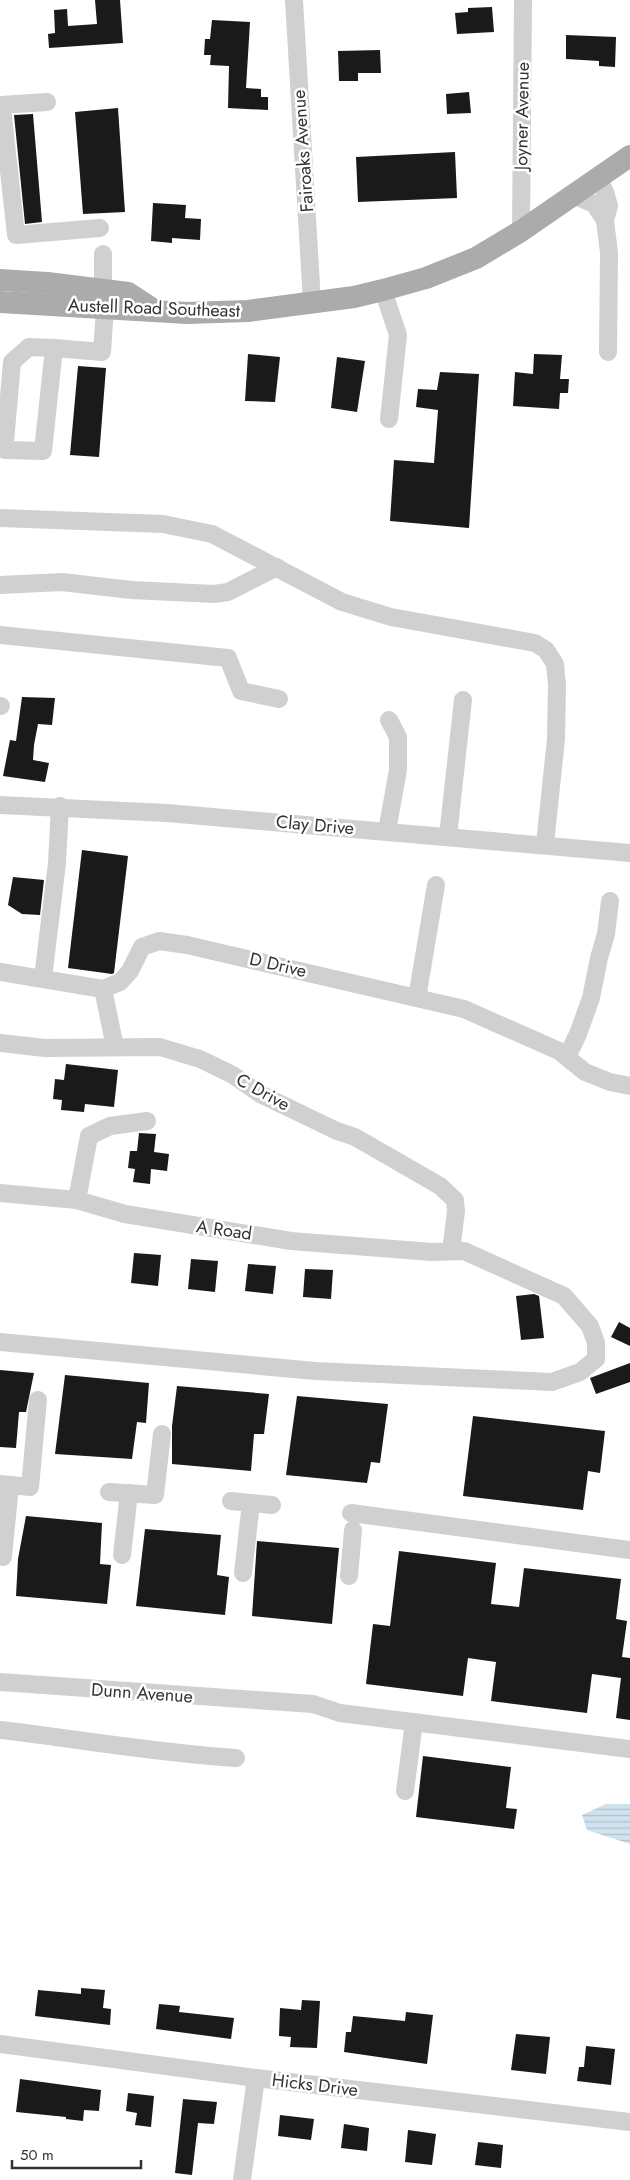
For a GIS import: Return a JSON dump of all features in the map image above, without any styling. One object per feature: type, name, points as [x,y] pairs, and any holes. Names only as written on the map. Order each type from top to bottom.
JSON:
[{"type":"main road","name":"Austell Road Southeast","points":[[0,302],[104,298],[128,293],[157,312],[248,311],[354,297],[426,278],[476,258],[520,231],[630,156]]},
{"type":"main road","points":[[0,280],[104,298]]},
{"type":"street","name":"Fairoaks Avenue","points":[[294,0],[312,302]]},
{"type":"street","name":"Joyner Avenue","points":[[520,231],[523,0]]},
{"type":"street","points":[[47,102],[1,106],[16,235],[100,228]]},
{"type":"street","points":[[598,178],[605,192],[608,206],[605,220],[609,253],[608,352]]},
{"type":"street","points":[[573,195],[594,204],[605,220]]},
{"type":"street","points":[[54,348],[44,452],[4,450],[3,441],[12,362],[29,347],[54,348],[102,352],[103,254]]},
{"type":"street","points":[[383,290],[398,336],[389,419]]},
{"type":"street","points":[[0,518],[163,524],[212,534],[342,602],[383,615],[535,643],[546,650],[555,664],[557,685],[556,739],[545,844]]},
{"type":"street","points":[[0,585],[62,582],[131,590],[214,594],[228,592],[277,567]]},
{"type":"street","points":[[0,635],[228,658],[241,691],[279,699]]},
{"type":"street","points":[[448,836],[463,700]]},
{"type":"street","points":[[387,831],[398,770],[398,737],[389,720]]},
{"type":"street","name":"Clay Drive","points":[[0,805],[60,806],[167,813],[545,844],[630,853]]},
{"type":"street","points":[[43,978],[57,863],[60,806]]},
{"type":"street","points":[[416,998],[436,885]]},
{"type":"street","points":[[567,1057],[578,1034],[591,998],[606,934],[610,902]]},
{"type":"street","name":"D Drive","points":[[103,989],[120,982],[130,971],[142,947],[159,941],[187,945],[464,1009],[559,1051],[585,1072],[610,1082],[630,1086]]},
{"type":"street","points":[[0,972],[103,989],[115,1048]]},
{"type":"street","name":"C Drive","points":[[0,1043],[45,1048],[160,1047],[200,1059],[232,1075],[260,1094],[336,1131],[355,1137],[440,1186],[455,1200],[456,1211],[451,1251]]},
{"type":"street","points":[[76,1200],[89,1136],[110,1126],[147,1121]]},
{"type":"street","name":"A Road","points":[[0,1193],[76,1200],[125,1214],[292,1241],[432,1252],[464,1251],[564,1296],[590,1326],[596,1343],[596,1358],[580,1372],[552,1382],[315,1371],[0,1342]]},
{"type":"street","points":[[3,1557],[5,1485],[30,1486],[38,1400]]},
{"type":"street","points":[[109,1492],[155,1495],[162,1434]]},
{"type":"street","points":[[122,1555],[129,1493]]},
{"type":"street","points":[[231,1501],[272,1505]]},
{"type":"street","points":[[243,1573],[251,1503]]},
{"type":"street","points":[[351,1512],[630,1550]]},
{"type":"street","points":[[349,1576],[353,1530]]},
{"type":"street","name":"Dunn Avenue","points":[[0,1682],[312,1704],[340,1713],[630,1749]]},
{"type":"street","points":[[405,1791],[414,1722]]},
{"type":"street","points":[[0,1730],[91,1740],[193,1755],[236,1758]]},
{"type":"street","name":"Hicks Drive","points":[[0,2044],[256,2078],[630,2122]]},
{"type":"street","points":[[242,2180],[256,2078]]},
{"type":"water","points":[[606,1804],[630,1804],[630,1844],[587,1830],[582,1815]]},
{"type":"building","points":[[95,0],[120,0],[123,43],[49,48],[48,34],[55,33],[54,10],[67,9],[68,26],[97,24]]},
{"type":"building","points":[[492,7],[494,32],[457,34],[455,13],[468,12],[468,8]]},
{"type":"building","points":[[212,20],[250,22],[246,88],[261,89],[261,97],[268,97],[268,110],[228,108],[229,66],[210,65],[211,55],[204,55],[205,39],[210,39]]},
{"type":"building","points":[[566,35],[616,37],[615,67],[599,66],[599,61],[566,59]]},
{"type":"building","points":[[380,50],[381,73],[358,73],[358,81],[339,81],[338,51]]},
{"type":"building","points":[[469,92],[471,113],[447,114],[446,94]]},
{"type":"building","points":[[118,108],[125,212],[83,214],[75,112]]},
{"type":"building","points":[[33,114],[42,222],[25,224],[14,115]]},
{"type":"building","points":[[455,152],[457,198],[358,202],[356,157]]},
{"type":"building","points":[[153,203],[186,205],[185,218],[201,219],[200,240],[172,238],[172,243],[151,241]]},
{"type":"building","points":[[248,354],[280,357],[275,402],[245,401]]},
{"type":"building","points":[[534,354],[562,355],[560,379],[569,379],[568,393],[560,393],[559,409],[513,406],[515,372],[533,374]]},
{"type":"building","points":[[337,357],[365,361],[357,412],[331,408]]},
{"type":"building","points":[[78,366],[106,368],[99,457],[70,455]]},
{"type":"building","points":[[440,372],[479,374],[469,528],[390,521],[394,460],[434,463],[438,410],[416,407],[418,389],[437,390]]},
{"type":"building","points":[[22,697],[55,698],[52,725],[38,724],[34,745],[33,760],[49,763],[45,782],[3,776],[10,740],[16,741]]},
{"type":"building","points":[[82,850],[128,856],[114,973],[112,974],[68,968]]},
{"type":"building","points":[[13,877],[44,880],[40,915],[22,914],[8,905]]},
{"type":"building","points":[[66,1064],[118,1070],[114,1107],[85,1104],[84,1112],[61,1110],[62,1100],[53,1099],[55,1079],[64,1080]]},
{"type":"building","points":[[139,1133],[156,1134],[154,1152],[169,1154],[167,1171],[151,1169],[150,1184],[133,1182],[135,1169],[128,1168],[130,1151],[137,1151]]},
{"type":"building","points":[[134,1253],[161,1255],[158,1286],[131,1283]]},
{"type":"building","points":[[191,1259],[218,1261],[215,1292],[188,1289]]},
{"type":"building","points":[[248,1264],[276,1266],[273,1294],[245,1291]]},
{"type":"building","points":[[305,1269],[333,1270],[331,1299],[303,1297]]},
{"type":"building","points":[[534,1294],[539,1296],[544,1338],[521,1340],[516,1296]]},
{"type":"building","points":[[619,1322],[630,1328],[630,1346],[611,1337]]},
{"type":"building","points":[[630,1363],[630,1382],[596,1394],[590,1378]]},
{"type":"building","points":[[0,1370],[34,1373],[26,1412],[19,1412],[16,1448],[0,1447]]},
{"type":"building","points":[[65,1375],[149,1383],[146,1423],[137,1422],[132,1459],[55,1454]]},
{"type":"building","points":[[177,1386],[269,1394],[264,1434],[254,1434],[251,1471],[172,1464],[172,1426]]},
{"type":"building","points":[[297,1396],[388,1404],[380,1463],[371,1462],[367,1483],[286,1475]]},
{"type":"building","points":[[473,1416],[605,1431],[600,1473],[588,1471],[583,1510],[463,1496]]},
{"type":"building","points":[[26,1516],[102,1523],[100,1564],[111,1565],[107,1604],[16,1596],[18,1559]]},
{"type":"building","points":[[145,1529],[221,1535],[217,1575],[229,1577],[225,1615],[136,1606]]},
{"type":"building","points":[[257,1541],[339,1548],[332,1624],[252,1616]]},
{"type":"building","points":[[399,1551],[496,1563],[491,1604],[519,1607],[524,1568],[621,1579],[616,1619],[627,1621],[622,1657],[630,1658],[630,1720],[616,1718],[621,1678],[592,1674],[587,1713],[491,1701],[496,1662],[468,1658],[463,1696],[366,1684],[373,1624],[390,1626]]},
{"type":"building","points":[[423,1756],[511,1767],[506,1808],[517,1809],[514,1829],[416,1817]]},
{"type":"building","points":[[81,1988],[105,1990],[103,2008],[111,2009],[110,2025],[35,2016],[38,1990],[81,1994]]},
{"type":"building","points":[[302,2000],[320,2001],[317,2048],[290,2047],[291,2037],[279,2036],[280,2008],[301,2010]]},
{"type":"building","points":[[159,2004],[180,2006],[179,2012],[234,2018],[231,2039],[156,2029]]},
{"type":"building","points":[[406,2012],[433,2015],[427,2064],[344,2052],[346,2032],[351,2032],[353,2016],[405,2021]]},
{"type":"building","points":[[516,2034],[550,2037],[546,2074],[511,2070]]},
{"type":"building","points":[[586,2046],[615,2049],[611,2085],[577,2081],[579,2067],[584,2067]]},
{"type":"building","points":[[20,2079],[101,2090],[99,2111],[84,2110],[83,2121],[66,2119],[66,2117],[16,2112]]},
{"type":"building","points":[[128,2093],[154,2096],[151,2127],[135,2125],[137,2113],[126,2111]]},
{"type":"building","points":[[183,2099],[217,2102],[214,2124],[198,2123],[192,2175],[175,2173]]},
{"type":"building","points":[[280,2115],[314,2119],[311,2140],[278,2136]]},
{"type":"building","points":[[344,2124],[369,2128],[367,2151],[341,2148]]},
{"type":"building","points":[[408,2130],[436,2134],[432,2165],[405,2162]]},
{"type":"building","points":[[478,2142],[503,2145],[501,2168],[475,2165]]}]
